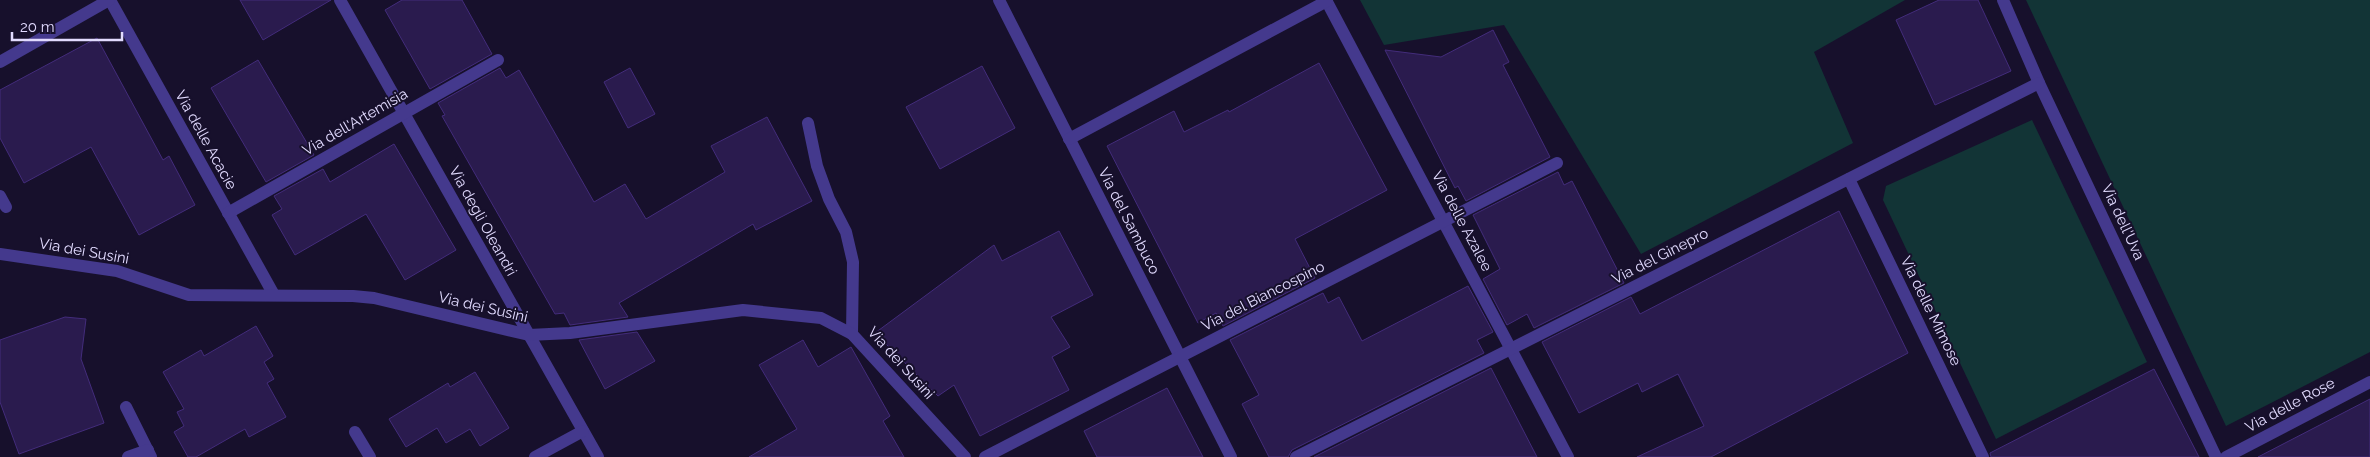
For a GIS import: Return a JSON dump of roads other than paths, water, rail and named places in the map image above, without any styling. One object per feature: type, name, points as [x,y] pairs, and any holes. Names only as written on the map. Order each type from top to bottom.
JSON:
[{"type":"street","points":[[0,62],[110,0]]},
{"type":"street","name":"Via delle Acacie","points":[[110,0],[274,295]]},
{"type":"street","name":"Via degli Oleandri","points":[[340,0],[598,457]]},
{"type":"street","name":"Via del Sambuco","points":[[999,0],[1231,457]]},
{"type":"street","points":[[1069,139],[1326,0]]},
{"type":"street","name":"Via delle Azalee","points":[[1326,0],[1568,457]]},
{"type":"street","name":"Via dell'Uva","points":[[2003,0],[2039,84],[2216,457]]},
{"type":"street","name":"Via dell'Artemisia","points":[[228,213],[498,60]]},
{"type":"street","name":"Via del Ginepro","points":[[1296,457],[2039,84]]},
{"type":"street","points":[[808,123],[816,166],[829,199],[846,232],[853,262],[852,334]]},
{"type":"street","name":"Via del Biancospino","points":[[985,457],[1557,163]]},
{"type":"street","name":"Via delle Mimose","points":[[1849,179],[1983,457]]},
{"type":"street","name":"Via dei Susini","points":[[0,254],[117,271],[189,295],[353,296],[374,298],[529,335],[570,333],[743,310],[821,318],[852,334],[965,457]]},
{"type":"street","name":"Via delle Rose","points":[[2226,457],[2370,382]]},
{"type":"street","points":[[126,407],[150,454],[128,457]]},
{"type":"street","points":[[535,457],[583,431]]},
{"type":"street","points":[[355,432],[370,457]]}]
